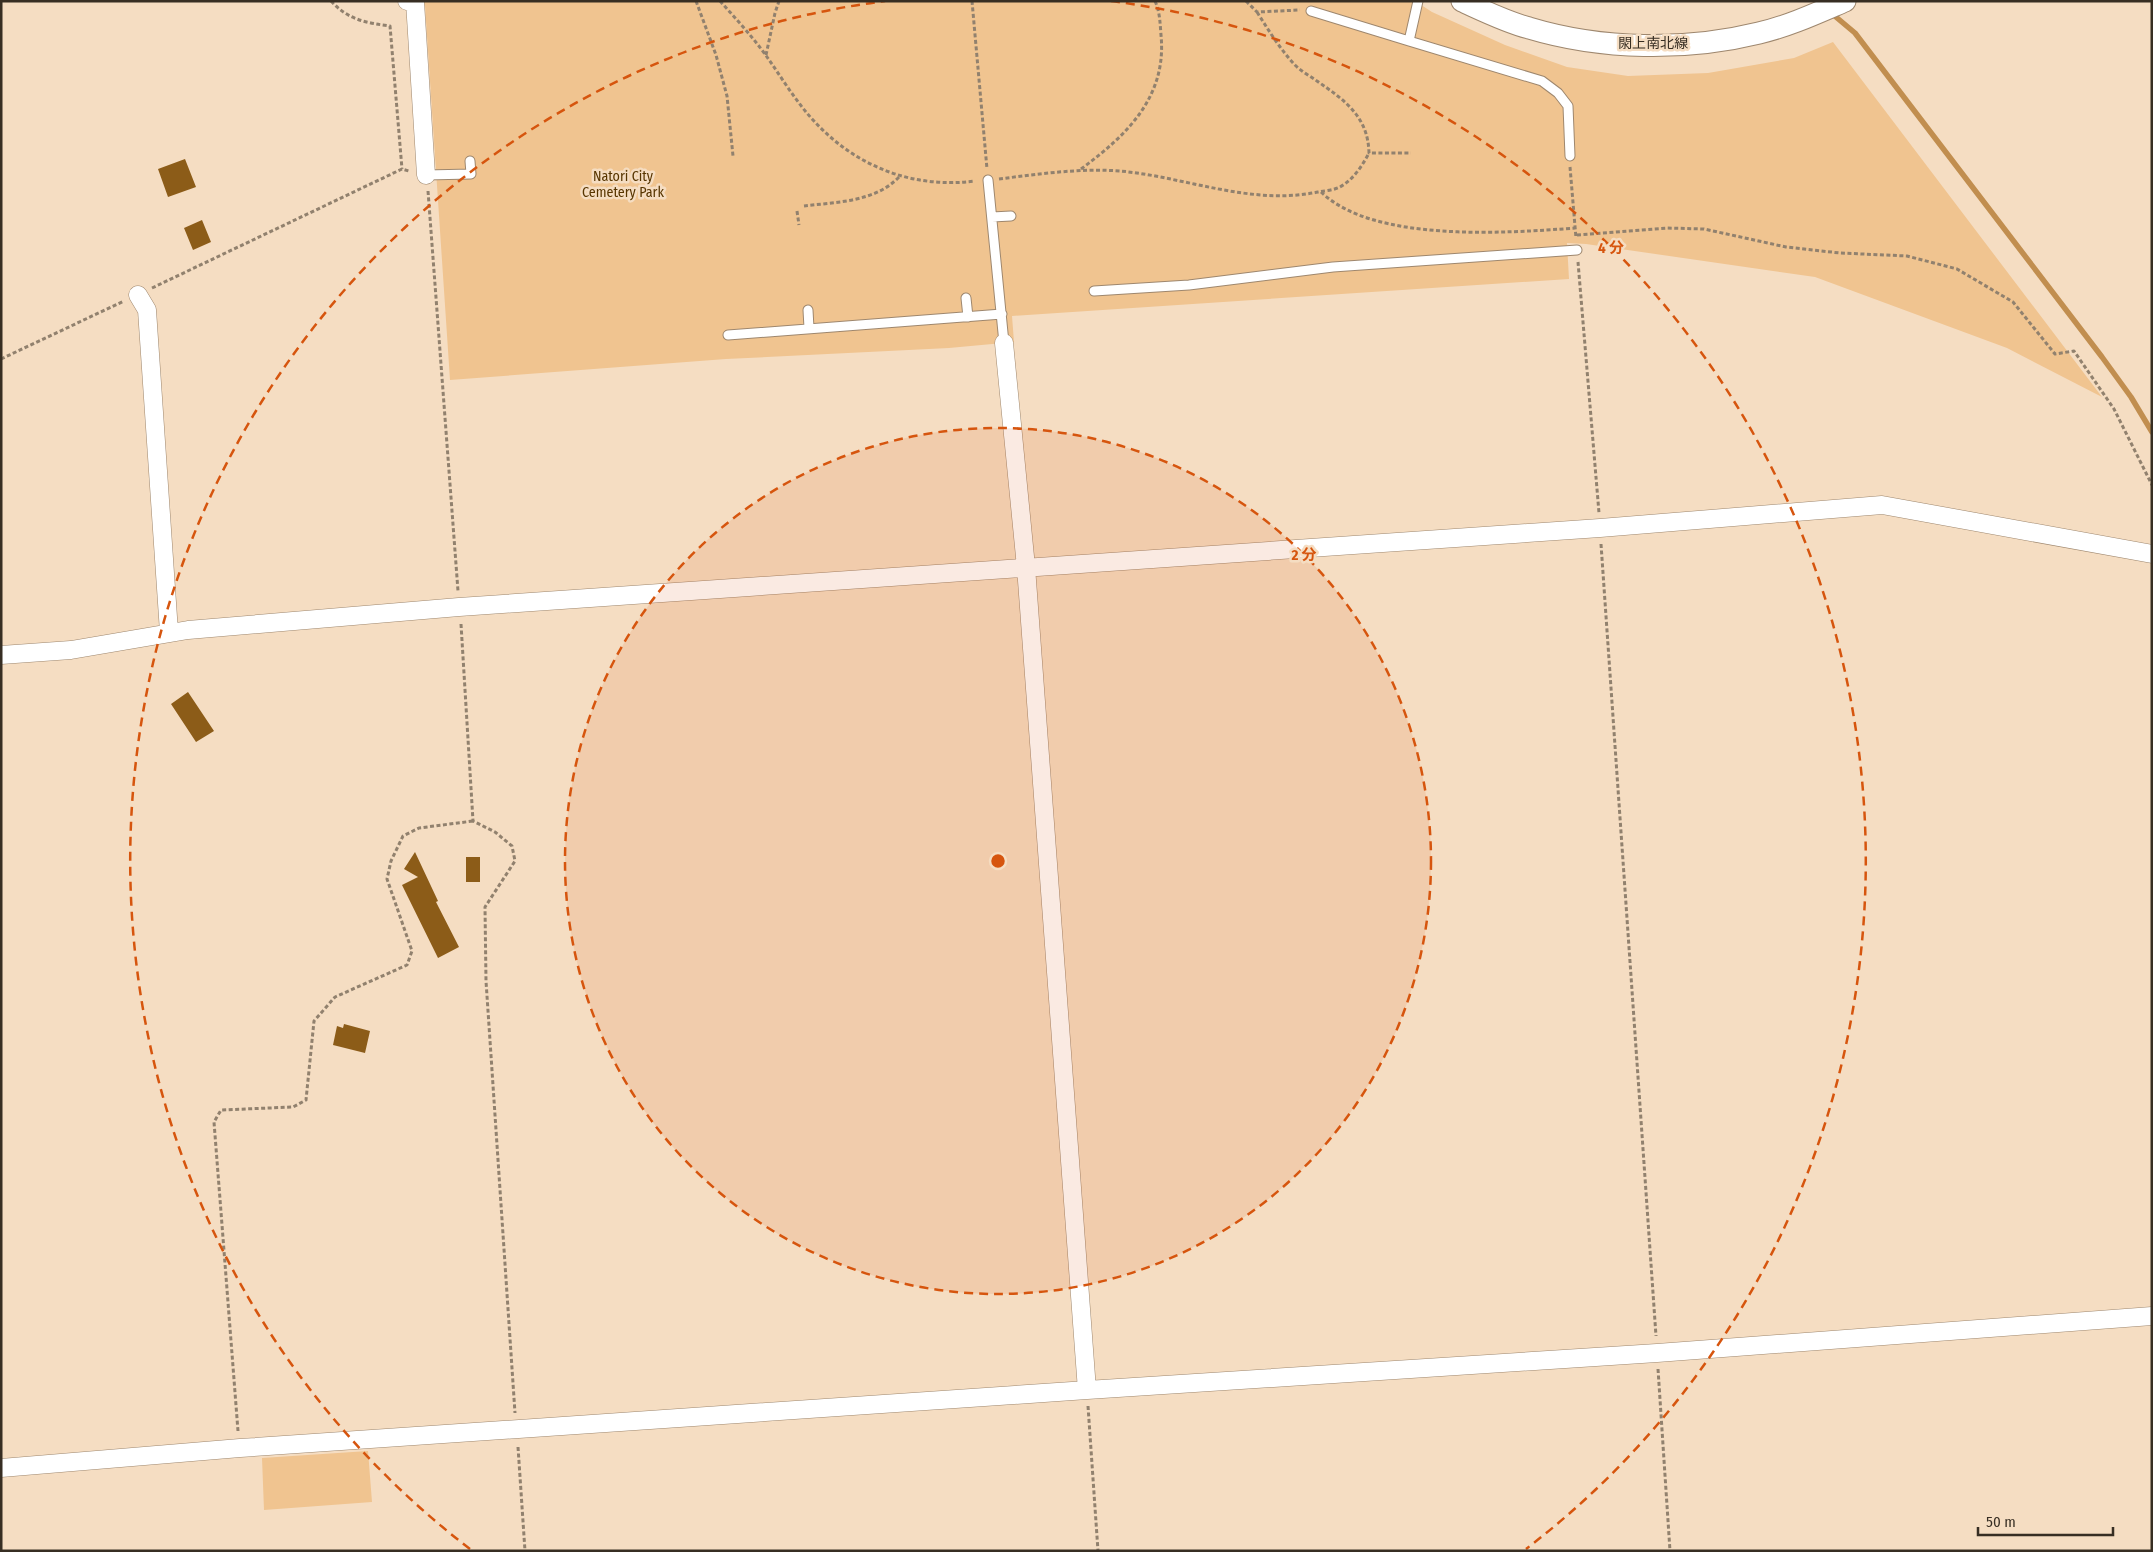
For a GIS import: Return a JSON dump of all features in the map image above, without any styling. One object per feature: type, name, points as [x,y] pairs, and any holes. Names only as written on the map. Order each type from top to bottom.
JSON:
[{"type":"street","points":[[407,1],[415,2],[426,175]]},
{"type":"street","name":"閖上南北線","points":[[1462,1],[1530,29],[1569,38],[1655,45],[1711,42],[1760,33],[1845,1]]},
{"type":"street","points":[[138,294],[147,310],[169,632]]},
{"type":"street","points":[[1004,342],[1026,567],[1087,1390]]},
{"type":"street","points":[[1,655],[71,650],[116,644],[169,632],[460,607],[1600,528],[1882,505],[2152,554]]},
{"type":"street","points":[[1,1468],[240,1448],[1657,1353],[2152,1316]]},
{"type":"lane","points":[[1409,41],[1418,1]]},
{"type":"lane","points":[[1311,11],[1542,81],[1558,92],[1568,106],[1570,156]]},
{"type":"lane","points":[[426,175],[471,174],[470,162]]},
{"type":"lane","points":[[988,180],[1004,342]]},
{"type":"lane","points":[[992,217],[1011,216]]},
{"type":"lane","points":[[1094,291],[1190,285],[1333,267],[1578,250]]},
{"type":"lane","points":[[966,298],[968,317]]},
{"type":"lane","points":[[808,310],[810,328]]},
{"type":"lane","points":[[728,335],[1002,314]]},
{"type":"path","points":[[331,1],[349,16],[362,22],[390,26],[402,169]]},
{"type":"path","points":[[696,1],[716,55],[726,96],[733,156]]},
{"type":"path","points":[[720,1],[766,56],[813,120],[832,139],[857,157],[899,177],[939,183],[1081,170],[1120,172],[1173,180],[1228,192],[1254,194],[1309,194],[1339,188],[1358,172],[1369,153],[1369,138],[1358,114],[1322,84],[1297,67],[1276,43],[1257,12],[1246,1]]},
{"type":"path","points":[[766,56],[779,1]]},
{"type":"path","points":[[972,1],[988,180]]},
{"type":"path","points":[[1081,170],[1117,142],[1133,125],[1149,101],[1157,75],[1162,47],[1158,9],[1155,1]]},
{"type":"path","points":[[1257,12],[1289,9],[1311,11]]},
{"type":"path","points":[[1369,153],[1411,153]]},
{"type":"path","points":[[1570,156],[1600,528],[1670,1551]]},
{"type":"path","points":[[1,359],[402,169],[426,175],[460,607],[473,822]]},
{"type":"path","points":[[804,206],[843,201],[880,192],[899,177]]},
{"type":"path","points":[[1321,192],[1329,200],[1349,212],[1389,224],[1444,230],[1500,233],[1576,228]]},
{"type":"path","points":[[797,211],[799,225]]},
{"type":"path","points":[[1576,235],[1667,228],[1704,229],[1786,247],[1840,253],[1906,256],[1957,269],[2013,302],[2055,354],[2074,351],[2114,408],[2152,485]]},
{"type":"path","points":[[240,1448],[214,1122],[221,1110],[293,1107],[306,1100],[314,1021],[335,997],[407,965],[412,951],[387,878],[391,861],[403,836],[419,828],[473,822],[495,832],[512,846],[515,861],[484,907],[486,981],[525,1551]]},
{"type":"path","points":[[1087,1390],[1098,1551]]},
{"type":"green space","name":"Natori City Cemetery Park","points":[[411,1],[1415,1],[1432,12],[1505,45],[1567,67],[1628,76],[1708,73],[1794,58],[1833,42],[2102,397],[2007,348],[1815,277],[1586,244],[1567,243],[1569,279],[1012,316],[1014,342],[949,348],[726,359],[450,380],[425,6]]},
{"type":"green space","points":[[368,1451],[372,1502],[264,1510],[262,1458]]},
{"type":"building","points":[[185,159],[196,187],[168,197],[158,169]]},
{"type":"building","points":[[202,220],[211,242],[193,250],[184,228]]},
{"type":"building","points":[[188,692],[214,731],[196,742],[171,704]]},
{"type":"building","points":[[415,852],[438,901],[436,902],[459,947],[438,958],[402,885],[418,877],[404,869]]},
{"type":"building","points":[[466,857],[480,857],[480,882],[466,882]]},
{"type":"building","points":[[344,1024],[370,1031],[365,1053],[333,1045],[337,1026],[343,1028]]},
{"type":"waterway","points":[[1830,12],[1855,33],[2102,357],[2131,397],[2152,432]]}]
